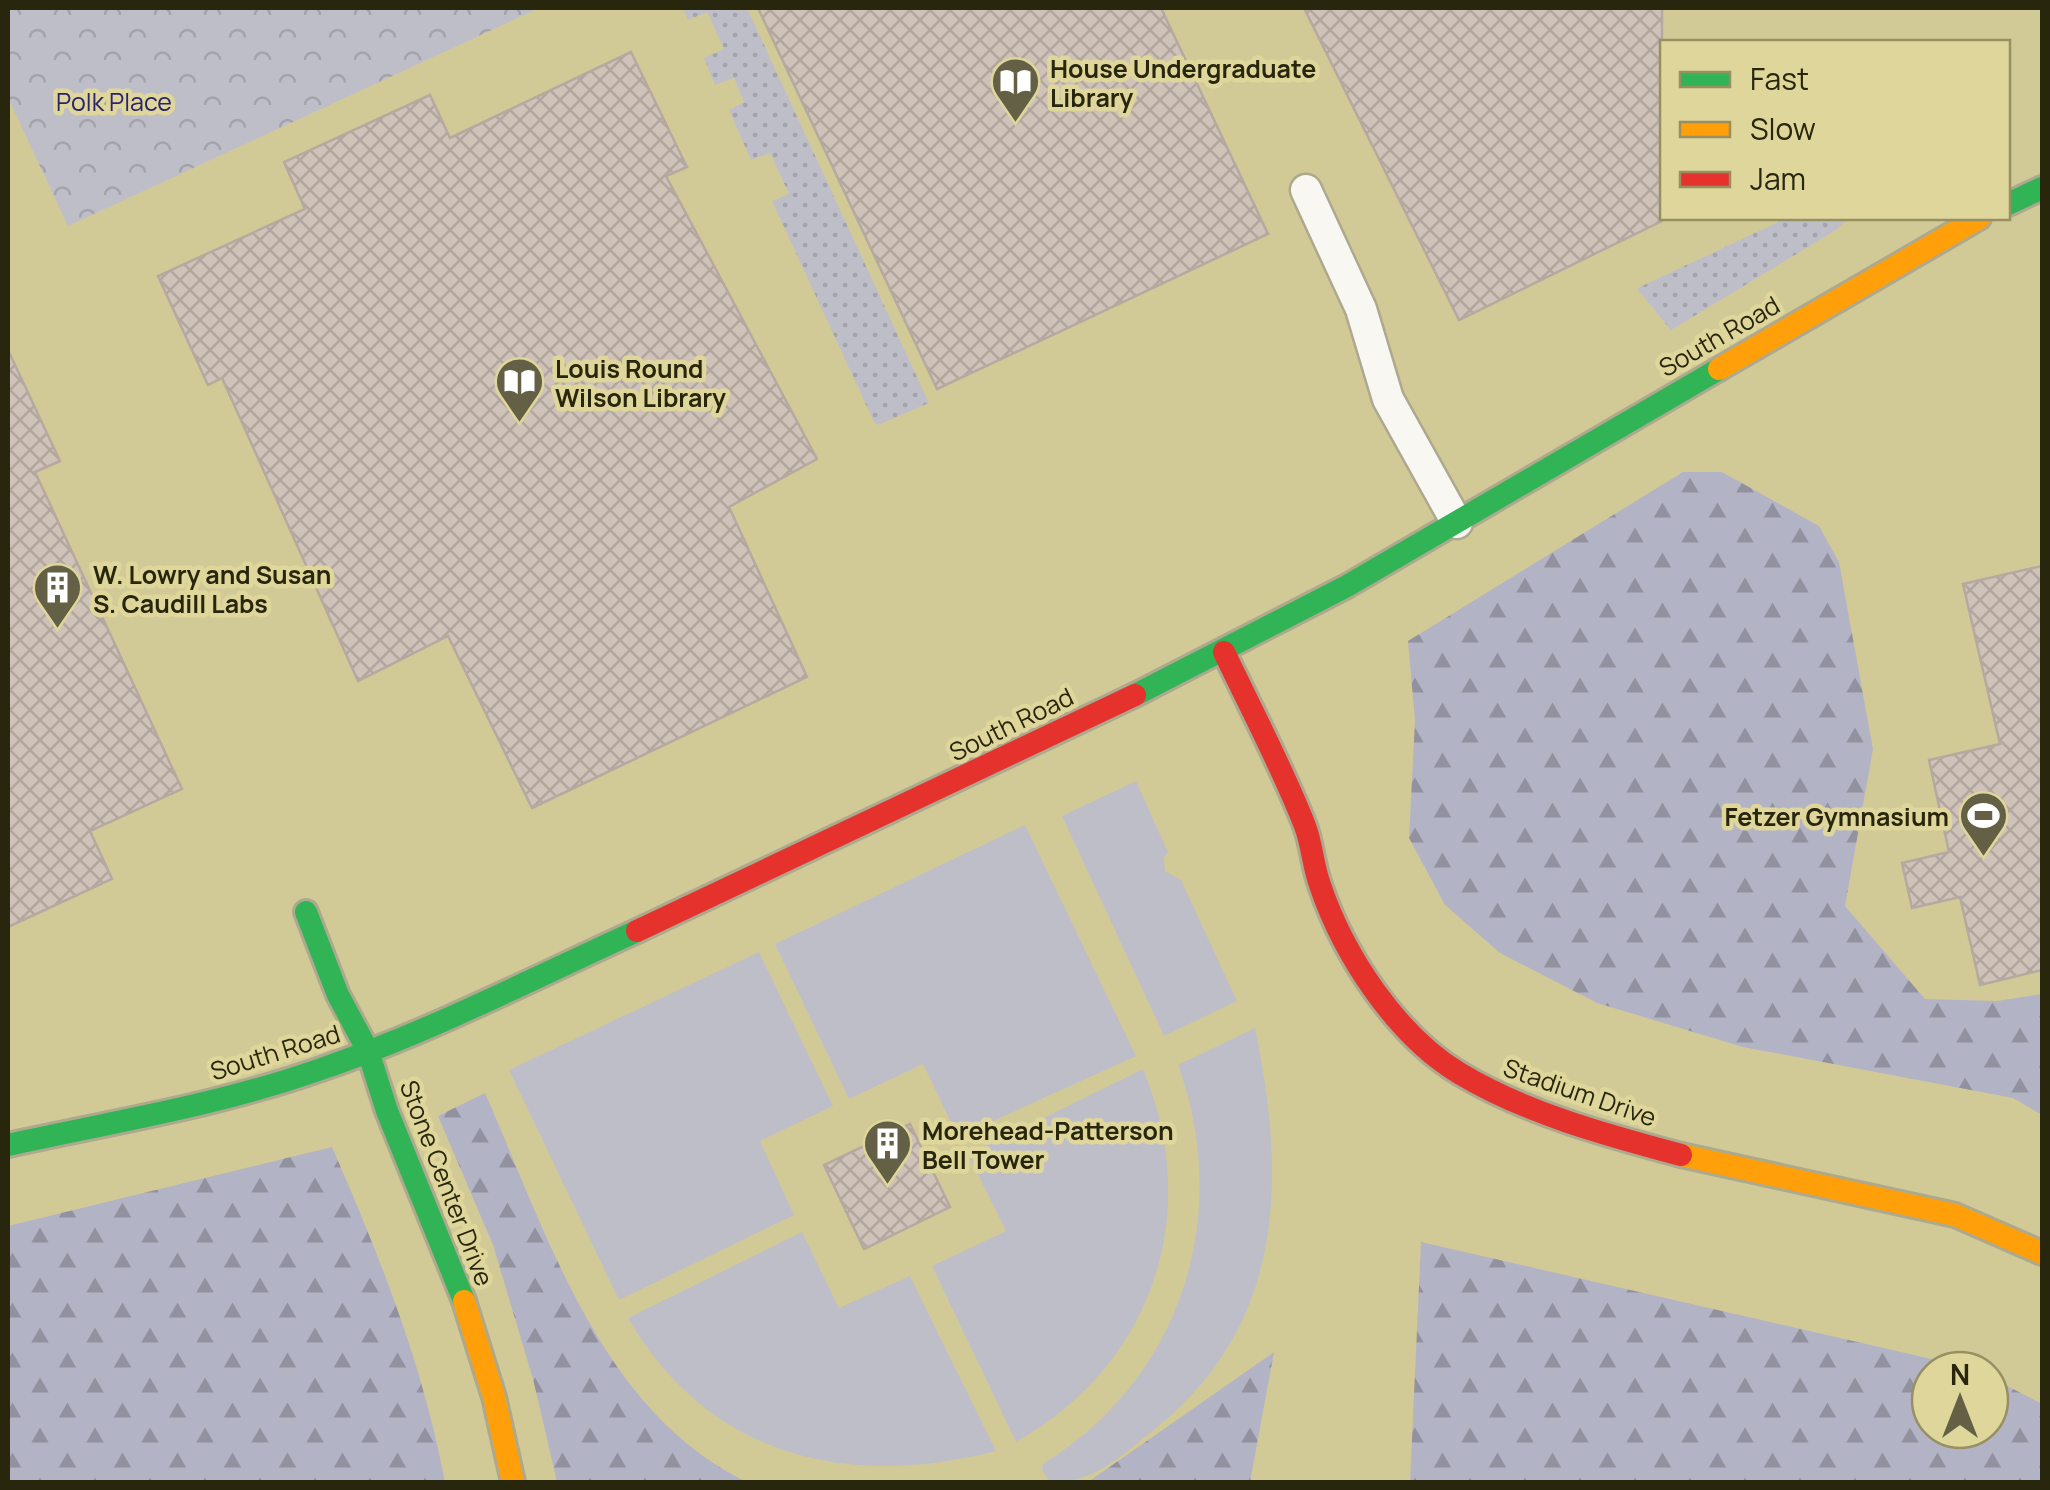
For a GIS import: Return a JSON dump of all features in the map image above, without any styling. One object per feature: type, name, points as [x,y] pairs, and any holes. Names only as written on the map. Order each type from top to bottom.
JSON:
[{"type":"main road","points":[[2010,203],[2042,188]]},
{"type":"main road","name":"South Road","points":[[8,1144],[219,1099],[368,1052],[692,906],[1224,652],[1457,523],[1976,220]]},
{"type":"main road","name":"Stadium Drive","points":[[1224,652],[1306,828],[1320,886],[1359,967],[1413,1035],[1455,1070],[1497,1094],[1624,1140],[1955,1215],[2042,1253]]},
{"type":"main road","name":"Stone Center Drive","points":[[306,912],[338,995],[368,1052],[388,1111],[451,1262],[494,1397],[513,1482]]},
{"type":"lane","points":[[1306,190],[1361,309],[1388,399],[1457,523]]},
{"type":"shaded area","points":[[8,8],[2042,8],[2042,1482],[8,1482]]},
{"type":"green space","name":"Polk Place","points":[[8,8],[539,8],[68,226],[8,98]]},
{"type":"green space","points":[[683,8],[747,8],[929,403],[878,425],[874,422],[772,201],[789,194],[770,153],[751,160],[729,110],[744,102],[734,78],[715,85],[704,58],[724,49],[707,12],[688,20]]},
{"type":"green space","points":[[1847,220],[1671,330],[1637,289],[1778,222]]},
{"type":"green space","points":[[1683,472],[1722,472],[1819,526],[1839,562],[1873,749],[1845,906],[1925,999],[1997,1001],[2042,994],[2042,1115],[2013,1098],[1743,1047],[1597,1003],[1500,953],[1445,905],[1409,838],[1415,721],[1408,641]]},
{"type":"green space","points":[[1136,781],[1168,852],[1164,857],[1165,871],[1181,880],[1237,1001],[1164,1036],[1062,816]]},
{"type":"green space","points":[[1025,825],[1136,1056],[958,1137],[923,1064],[849,1099],[775,944]]},
{"type":"green space","points":[[759,952],[833,1106],[760,1141],[794,1215],[619,1300],[509,1070]]},
{"type":"green space","points":[[1255,1028],[1271,1142],[1271,1197],[1265,1249],[1251,1300],[1228,1347],[1195,1392],[1150,1433],[1092,1474],[1050,1482],[1042,1470],[1043,1464],[1091,1429],[1130,1387],[1161,1340],[1183,1289],[1196,1235],[1200,1179],[1194,1122],[1178,1065]]},
{"type":"green space","points":[[1143,1069],[1160,1123],[1168,1177],[1166,1230],[1154,1280],[1133,1328],[1102,1371],[1064,1409],[1016,1442],[932,1266],[1006,1231],[968,1155]]},
{"type":"green space","points":[[485,1093],[556,1259],[616,1365],[653,1411],[696,1451],[747,1482],[557,1482],[533,1379],[493,1245],[438,1116]]},
{"type":"green space","points":[[332,1147],[398,1312],[425,1396],[445,1482],[8,1482],[8,1226]]},
{"type":"green space","points":[[802,1232],[839,1308],[910,1276],[996,1451],[940,1462],[886,1466],[835,1462],[786,1451],[740,1431],[698,1402],[661,1365],[628,1318]]},
{"type":"green space","points":[[1421,1242],[1910,1354],[1910,1450],[2010,1450],[2010,1387],[2042,1404],[2042,1482],[1410,1482]]},
{"type":"green space","points":[[1274,1352],[1250,1482],[1088,1482]]},
{"type":"building","name":"House Undergraduate Library","points":[[758,8],[1161,8],[1268,234],[937,389]]},
{"type":"building","points":[[1304,8],[1662,8],[1662,221],[1459,320]]},
{"type":"building","name":"Louis Round Wilson Library","points":[[631,52],[687,167],[666,176],[817,459],[729,507],[807,677],[532,808],[448,636],[358,681],[222,378],[208,385],[158,276],[305,209],[284,162],[430,95],[450,138]]},
{"type":"building","name":"W. Lowry and Susan S. Caudill Labs","points":[[8,350],[60,461],[35,472],[182,789],[90,831],[112,879],[8,927]]},
{"type":"building","name":"Fetzer Gymnasium","points":[[2042,566],[2042,970],[1980,985],[1960,897],[1912,908],[1902,863],[1949,852],[1929,760],[2000,744],[1963,584]]},
{"type":"building","name":"Morehead-Patterson Bell Tower","points":[[910,1124],[950,1207],[864,1249],[824,1165]]},
{"type":"traffic: fast","points":[[2010,203],[2042,188]]},
{"type":"traffic: fast","points":[[1135,695],[1347,586],[1719,369]]},
{"type":"traffic: fast","points":[[306,912],[338,995],[368,1051],[387,1111],[464,1301]]},
{"type":"traffic: fast","points":[[8,1145],[205,1103],[283,1082],[441,1022],[637,931]]},
{"type":"traffic: slow","points":[[1719,369],[1976,220]]},
{"type":"traffic: slow","points":[[1681,1155],[1955,1215],[2042,1253]]},
{"type":"traffic: slow","points":[[464,1301],[494,1397],[513,1482]]},
{"type":"traffic: jam","points":[[1224,652],[1296,804],[1330,911],[1357,965],[1393,1015],[1436,1057],[1484,1087],[1567,1122],[1681,1155]]},
{"type":"traffic: jam","points":[[637,931],[1135,695]]},
{"type":"place","name":"House Undergraduate Library","points":[[1015,124]]},
{"type":"place","name":"Louis Round Wilson Library","points":[[520,424]]},
{"type":"place","name":"W. Lowry and Susan S. Caudill Labs","points":[[58,630]]},
{"type":"place","name":"Fetzer Gymnasium","points":[[1984,858]]},
{"type":"place","name":"Morehead-Patterson Bell Tower","points":[[887,1186]]}]
